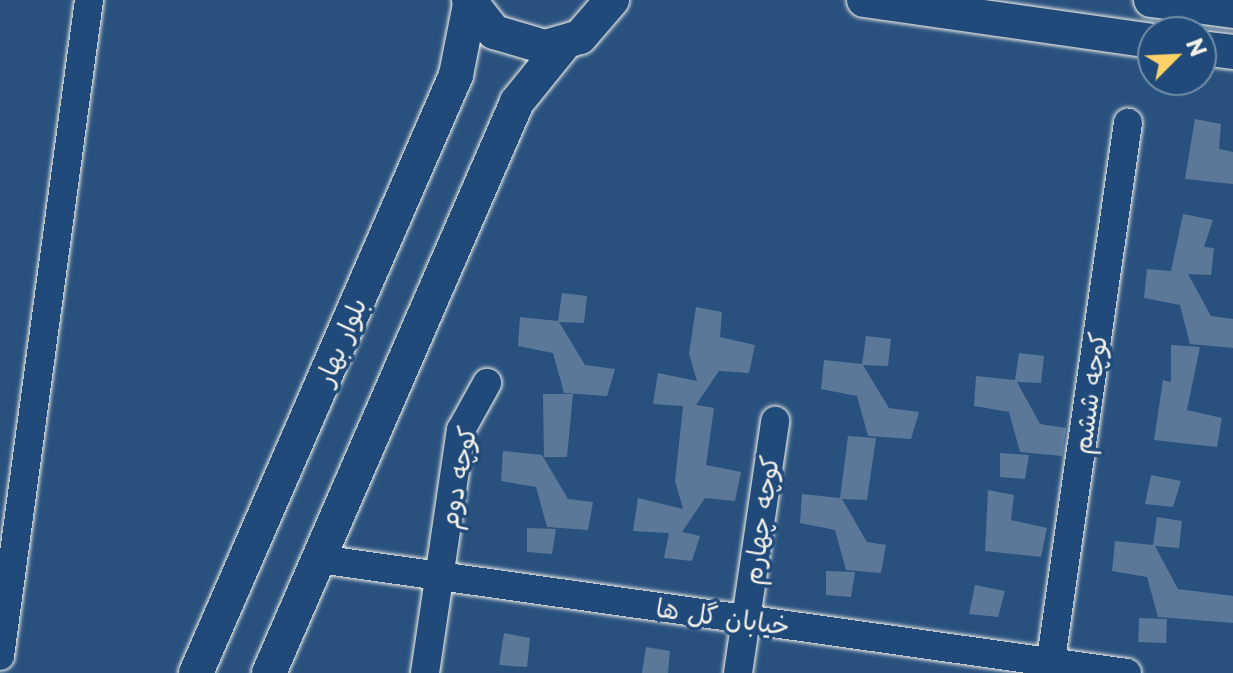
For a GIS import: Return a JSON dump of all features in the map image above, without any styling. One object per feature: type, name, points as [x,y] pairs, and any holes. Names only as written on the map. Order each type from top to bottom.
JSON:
[{"type":"street","points":[[0,656],[89,0]]},
{"type":"street","points":[[269,673],[517,102],[563,45],[594,27],[612,0]]},
{"type":"street","points":[[864,0],[1137,39]]},
{"type":"street","points":[[1151,0],[1233,11]]},
{"type":"street","points":[[470,2],[509,41],[563,45]]},
{"type":"street","name":"بلوار بهار","points":[[196,673],[456,75],[470,2]]},
{"type":"street","name":"کوچه ششم","points":[[1050,668],[1128,123]]},
{"type":"street","name":"کوچه دوم","points":[[425,673],[461,430],[487,383]]},
{"type":"street","name":"کوچه چهارم","points":[[738,673],[775,421]]},
{"type":"street","name":"خیابان گل ها","points":[[319,559],[746,619],[1050,668],[1127,673]]},
{"type":"building","points":[[1195,119],[1221,124],[1219,149],[1233,152],[1233,184],[1185,179]]},
{"type":"building","points":[[1183,214],[1213,220],[1204,247],[1214,248],[1211,275],[1188,274],[1211,316],[1233,319],[1233,348],[1190,344],[1180,305],[1144,298],[1147,269],[1171,271]]},
{"type":"building","points":[[562,293],[587,296],[584,323],[559,322],[585,365],[615,369],[607,396],[564,393],[553,353],[518,346],[520,317],[558,321]]},
{"type":"building","points":[[696,307],[722,312],[720,337],[755,345],[749,373],[719,371],[696,405],[714,408],[706,465],[741,472],[735,501],[705,498],[682,532],[700,536],[692,561],[664,558],[669,533],[633,531],[638,498],[683,509],[675,481],[683,406],[653,404],[658,373],[697,381],[689,354]]},
{"type":"building","points":[[866,336],[891,339],[888,366],[863,365],[889,408],[919,412],[911,439],[868,436],[857,396],[821,389],[824,360],[862,364]]},
{"type":"building","points":[[1171,345],[1200,347],[1187,410],[1222,418],[1217,447],[1154,440],[1163,380],[1171,382]]},
{"type":"building","points":[[1019,353],[1044,356],[1041,383],[1017,382],[1040,424],[1066,428],[1062,456],[1020,452],[1009,412],[974,406],[976,376],[1015,380]]},
{"type":"building","points":[[543,394],[573,394],[567,457],[544,457]]},
{"type":"building","points":[[848,436],[876,438],[867,500],[842,499],[867,542],[886,545],[881,573],[846,570],[835,530],[800,523],[802,494],[840,498]]},
{"type":"building","points":[[503,451],[542,455],[568,499],[593,502],[588,530],[547,527],[536,487],[501,481]]},
{"type":"building","points":[[1000,453],[1029,455],[1025,479],[1000,477]]},
{"type":"building","points":[[1151,475],[1181,481],[1173,507],[1145,504]]},
{"type":"building","points":[[988,490],[1014,495],[1011,520],[1047,528],[1041,557],[985,551]]},
{"type":"building","points":[[1157,517],[1182,521],[1179,548],[1155,546],[1178,589],[1233,596],[1233,623],[1158,617],[1147,577],[1112,571],[1115,541],[1153,545]]},
{"type":"building","points":[[527,528],[556,529],[552,554],[527,552]]},
{"type":"building","points":[[826,571],[855,572],[851,597],[826,595]]},
{"type":"building","points":[[975,585],[1005,591],[998,617],[969,614]]},
{"type":"building","points":[[1139,618],[1167,619],[1166,643],[1138,642]]},
{"type":"building","points":[[504,633],[530,638],[527,667],[499,665]]},
{"type":"building","points":[[646,647],[670,651],[668,673],[642,673]]}]
